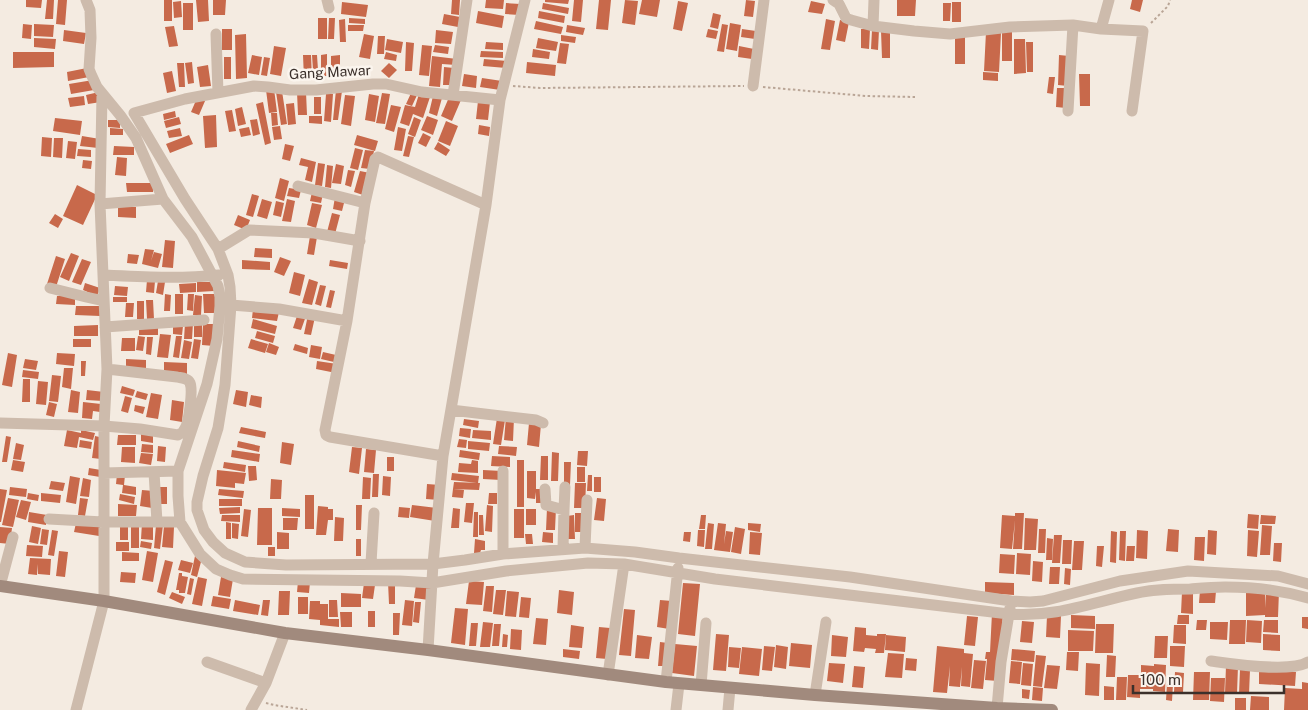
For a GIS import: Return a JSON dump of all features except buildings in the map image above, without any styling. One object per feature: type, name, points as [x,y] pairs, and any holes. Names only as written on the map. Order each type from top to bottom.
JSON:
[{"type":"street","points":[[86,0],[90,10],[89,69],[97,86],[136,138],[164,199],[192,237],[208,267],[220,275],[230,287],[231,305],[226,385],[218,428],[199,492],[197,510],[204,530],[225,553],[265,571],[295,572],[371,563],[400,573],[433,574],[465,560],[503,554],[585,548],[678,566],[850,577],[1010,608],[1031,615],[1074,609],[1157,589],[1224,587],[1278,576],[1308,584]]},
{"type":"street","points":[[453,95],[467,0]]},
{"type":"street","points":[[428,650],[444,456],[486,205],[500,100],[526,0]]},
{"type":"street","points":[[753,86],[764,0]]},
{"type":"street","points":[[833,0],[839,4],[846,18],[862,24],[950,34],[1010,27],[1073,25],[1101,29],[1143,31],[1132,111]]},
{"type":"street","points":[[874,0],[874,26]]},
{"type":"street","points":[[1101,29],[1109,0]]},
{"type":"street","points":[[1068,111],[1073,25]]},
{"type":"street","points":[[216,34],[218,93]]},
{"type":"street","name":"Gang Mawar","points":[[218,249],[185,199],[134,113],[185,99],[254,86],[290,90],[316,90],[386,84],[422,92],[500,100]]},
{"type":"street","points":[[76,710],[104,602],[104,426],[107,369],[100,204],[102,94]]},
{"type":"street","points":[[444,456],[330,437],[326,435],[325,430],[347,321],[365,203],[375,159],[378,157],[486,205]]},
{"type":"street","points":[[298,186],[365,203]]},
{"type":"street","points":[[100,204],[164,199]]},
{"type":"street","points":[[360,241],[314,233],[249,230],[218,249],[220,275],[218,286],[220,297],[217,339],[207,384],[178,471],[180,522],[200,554],[216,569],[243,579],[265,571],[433,574],[506,571],[588,563],[624,564],[638,559]]},
{"type":"street","points":[[103,275],[154,278],[220,275]]},
{"type":"street","points":[[50,288],[104,301]]},
{"type":"street","points":[[231,305],[279,309],[347,321]]},
{"type":"street","points":[[105,327],[204,320]]},
{"type":"street","points":[[0,423],[104,426],[178,435],[184,432],[192,392],[190,383],[187,380],[107,369]]},
{"type":"street","points":[[452,410],[536,420],[543,423]]},
{"type":"street","points":[[104,474],[178,471]]},
{"type":"street","points":[[503,554],[504,471]]},
{"type":"street","points":[[154,472],[157,522]]},
{"type":"street","points":[[563,549],[565,487]]},
{"type":"street","points":[[545,490],[546,505],[564,510]]},
{"type":"street","points":[[585,548],[587,500]]},
{"type":"street","points":[[371,563],[374,513]]},
{"type":"street","points":[[49,519],[103,522],[180,522]]},
{"type":"street","points":[[13,537],[0,586],[285,633],[672,683],[997,708],[1052,710]]},
{"type":"street","points":[[608,675],[624,564]]},
{"type":"street","points":[[678,566],[715,579],[1010,608],[1030,602],[1043,602],[1120,582],[1188,572],[1249,581],[1308,598]]},
{"type":"street","points":[[676,710],[672,683],[678,566]]},
{"type":"street","points":[[1188,572],[1188,587]]},
{"type":"street","points":[[997,708],[1001,662],[1010,608]]},
{"type":"street","points":[[816,695],[826,622]]},
{"type":"street","points":[[701,685],[706,624]]},
{"type":"street","points":[[252,710],[266,683],[285,633]]},
{"type":"street","points":[[1211,661],[1288,668],[1302,666],[1308,662]]},
{"type":"street","points":[[207,662],[266,683]]},
{"type":"street","points":[[728,710],[730,688]]},
{"type":"path","points":[[1143,31],[1168,6],[1170,0]]},
{"type":"path","points":[[504,86],[540,88],[753,86],[866,96],[915,97]]},
{"type":"path","points":[[269,704],[307,710]]}]
